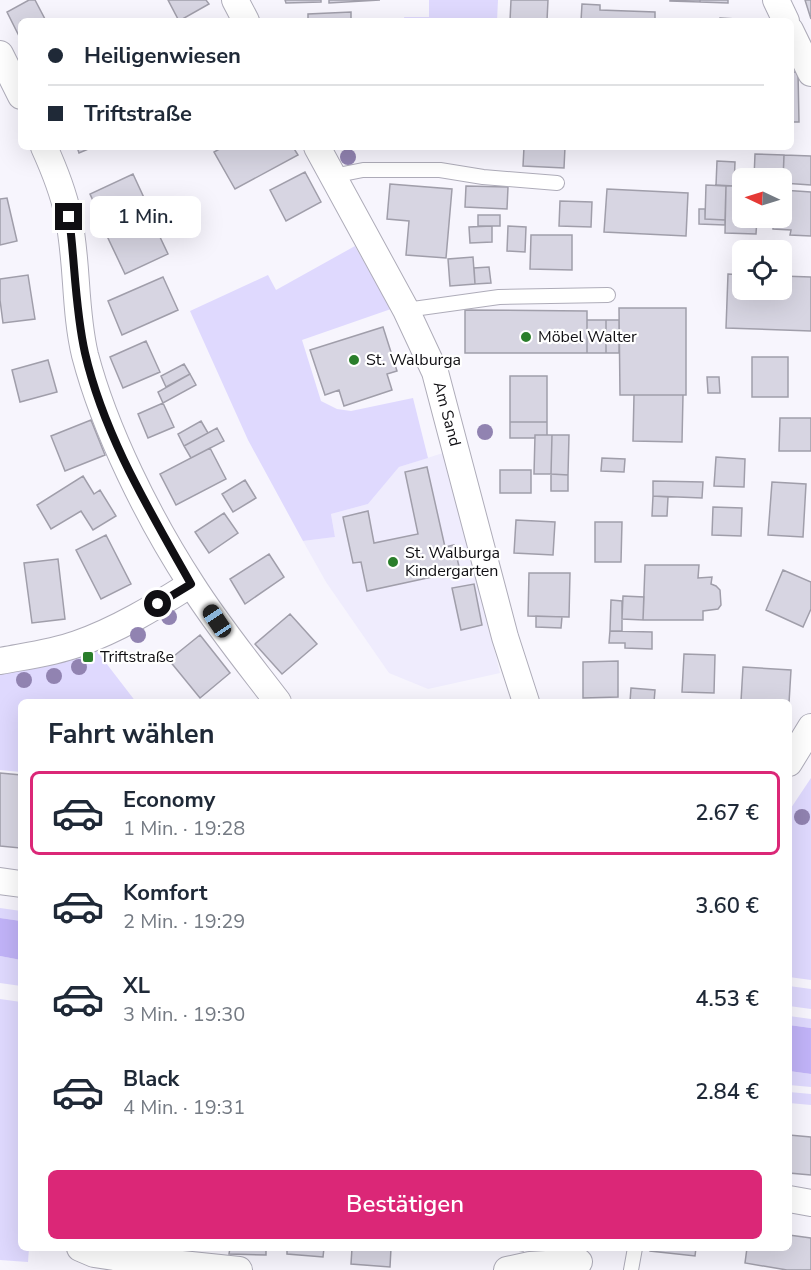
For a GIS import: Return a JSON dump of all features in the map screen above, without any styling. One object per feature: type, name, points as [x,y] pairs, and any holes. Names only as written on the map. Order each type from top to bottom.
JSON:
[{"type":"street","points":[[235,0],[244,18]]},
{"type":"street","points":[[776,0],[785,18]]},
{"type":"street","points":[[794,38],[811,73]]},
{"type":"street","points":[[0,54],[18,90]]},
{"type":"street","points":[[45,150],[61,187],[69,217],[81,328],[93,383],[102,411],[135,482],[191,584],[276,699]]},
{"type":"street","name":"Am Sand","points":[[319,150],[406,310],[435,372],[505,637],[524,699]]},
{"type":"street","points":[[0,661],[41,654],[77,644],[114,628],[191,584]]},
{"type":"street","points":[[792,759],[811,727]]},
{"type":"street","points":[[0,881],[18,884]]},
{"type":"street","points":[[792,1200],[811,1203]]},
{"type":"street","points":[[87,1251],[94,1254],[169,1256],[239,1270]]},
{"type":"street","points":[[507,1270],[579,1260]]},
{"type":"lane","points":[[333,176],[363,170],[440,170],[483,177],[557,183]]},
{"type":"lane","points":[[406,310],[499,297],[608,295]]},
{"type":"lane","points":[[631,1270],[634,1251]]},
{"type":"shaded area","points":[[429,0],[498,0],[497,18],[404,17],[429,17]]},
{"type":"shaded area","points":[[355,246],[391,309],[302,340],[321,401],[337,409],[351,411],[413,398],[428,458],[399,467],[368,504],[331,514],[335,537],[303,541],[248,440],[190,311],[268,275],[276,290]]},
{"type":"shaded area","name":"St. Walburga Kindergarten","points":[[446,452],[500,673],[428,689],[389,673],[326,582],[303,541],[335,537],[331,514],[368,504],[399,467]]},
{"type":"shaded area","points":[[96,650],[134,699],[18,699],[18,772],[0,770],[0,674],[43,667]]},
{"type":"shaded area","points":[[811,778],[811,980],[792,977],[792,806]]},
{"type":"shaded area","points":[[0,908],[18,911],[18,921],[0,918]]},
{"type":"shaded area","points":[[0,918],[18,921],[18,959],[0,956]]},
{"type":"shaded area","points":[[0,956],[18,959],[18,986],[0,983]]},
{"type":"shaded area","points":[[792,986],[811,989],[811,1009],[792,1006]]},
{"type":"shaded area","points":[[0,999],[18,1002],[18,1251],[29,1251],[28,1262],[0,1260]]},
{"type":"shaded area","points":[[792,1016],[811,1019],[811,1028],[792,1025]]},
{"type":"shaded area","points":[[792,1025],[811,1028],[811,1074],[792,1071]]},
{"type":"shaded area","points":[[792,1071],[811,1074],[811,1087],[792,1085]]},
{"type":"shaded area","points":[[792,1092],[811,1094],[811,1105],[792,1103]]},
{"type":"building","points":[[29,0],[35,0],[44,18],[18,18],[18,34],[7,12]]},
{"type":"building","points":[[168,0],[206,0],[209,4],[184,18],[177,18]]},
{"type":"building","points":[[285,0],[321,0],[321,2],[286,3]]},
{"type":"building","points":[[329,0],[380,0],[329,3]]},
{"type":"building","points":[[511,0],[548,0],[547,18],[510,18]]},
{"type":"building","points":[[700,0],[700,2],[670,1]]},
{"type":"building","points":[[700,0],[728,0],[728,3],[700,2]]},
{"type":"building","points":[[805,0],[811,0],[811,19]]},
{"type":"building","points":[[582,4],[600,5],[600,10],[655,12],[655,18],[581,18]]},
{"type":"building","points":[[351,12],[351,18],[308,18],[308,14]]},
{"type":"building","points":[[794,72],[798,72],[799,122],[794,122]]},
{"type":"building","points":[[218,150],[295,150],[298,155],[235,189],[214,152]]},
{"type":"building","points":[[524,150],[565,150],[564,168],[523,166]]},
{"type":"building","points":[[755,154],[784,155],[783,168],[754,168]]},
{"type":"building","points":[[784,155],[811,156],[811,185],[792,184],[792,168],[784,168]]},
{"type":"building","points":[[717,161],[735,162],[735,168],[732,168],[732,186],[716,185]]},
{"type":"building","points":[[305,172],[321,202],[286,221],[270,190]]},
{"type":"building","points":[[133,174],[145,200],[102,220],[90,194]]},
{"type":"building","points":[[390,184],[452,189],[446,258],[406,255],[409,221],[387,219]]},
{"type":"building","points":[[706,185],[726,186],[725,220],[705,219]]},
{"type":"building","points":[[466,186],[508,187],[507,209],[465,207]]},
{"type":"building","points":[[726,186],[732,186],[732,228],[756,228],[756,234],[725,233]]},
{"type":"building","points":[[607,189],[688,193],[686,236],[604,232]]},
{"type":"building","points":[[792,191],[811,192],[811,236],[790,235],[791,230],[773,229],[792,228]]},
{"type":"building","points":[[7,198],[17,241],[0,245],[0,199]]},
{"type":"building","points":[[560,201],[592,202],[591,227],[559,226]]},
{"type":"building","points":[[699,209],[705,209],[705,219],[725,220],[725,225],[699,224]]},
{"type":"building","points":[[478,215],[500,215],[500,226],[478,226]]},
{"type":"building","points":[[150,216],[168,254],[125,274],[107,236]]},
{"type":"building","points":[[492,226],[492,242],[470,243],[469,227]]},
{"type":"building","points":[[508,226],[526,227],[525,252],[507,251]]},
{"type":"building","points":[[531,235],[572,235],[572,270],[530,269]]},
{"type":"building","points":[[473,257],[475,284],[450,286],[448,259]]},
{"type":"building","points":[[489,267],[491,283],[475,284],[474,268]]},
{"type":"building","points":[[728,274],[732,274],[732,300],[792,300],[792,276],[811,277],[811,331],[726,328]]},
{"type":"building","points":[[28,275],[35,319],[3,323],[0,279]]},
{"type":"building","points":[[163,277],[178,310],[122,335],[108,301]]},
{"type":"building","points":[[619,308],[686,308],[686,395],[620,395]]},
{"type":"building","name":"Möbel Walter","points":[[465,310],[587,311],[587,353],[465,353]]},
{"type":"building","points":[[587,320],[606,320],[606,353],[587,353]]},
{"type":"building","points":[[606,320],[619,320],[619,353],[606,353]]},
{"type":"building","name":"St. Walburga","points":[[383,327],[397,371],[387,374],[392,390],[344,406],[339,390],[325,395],[310,350]]},
{"type":"building","points":[[146,341],[160,372],[123,388],[110,357]]},
{"type":"building","points":[[752,357],[788,357],[788,397],[752,397]]},
{"type":"building","points":[[48,360],[57,392],[20,402],[12,370]]},
{"type":"building","points":[[184,364],[190,374],[166,387],[161,376]]},
{"type":"building","points":[[190,374],[196,385],[163,403],[158,392]]},
{"type":"building","points":[[510,376],[547,376],[547,422],[510,422]]},
{"type":"building","points":[[707,377],[719,377],[720,393],[708,393]]},
{"type":"building","points":[[634,395],[683,395],[682,442],[633,441]]},
{"type":"building","points":[[163,403],[174,427],[148,438],[138,414]]},
{"type":"building","points":[[780,418],[811,418],[811,451],[779,451]]},
{"type":"building","points":[[91,420],[105,455],[65,471],[51,436]]},
{"type":"building","points":[[201,421],[208,433],[184,446],[178,434]]},
{"type":"building","points":[[510,422],[547,422],[547,435],[535,435],[535,438],[510,438]]},
{"type":"building","points":[[217,428],[224,441],[191,458],[184,446]]},
{"type":"building","points":[[535,435],[552,435],[551,474],[534,474]]},
{"type":"building","points":[[552,435],[569,435],[568,475],[551,474]]},
{"type":"building","points":[[210,448],[226,479],[176,505],[160,474]]},
{"type":"building","points":[[716,457],[745,459],[744,487],[714,486]]},
{"type":"building","points":[[602,458],[625,459],[624,472],[601,471]]},
{"type":"building","points":[[427,467],[445,547],[454,545],[460,571],[367,591],[361,562],[353,563],[343,517],[368,511],[374,543],[418,534],[405,472]]},
{"type":"building","points":[[500,470],[531,470],[531,493],[500,493]]},
{"type":"building","points":[[551,474],[568,475],[568,491],[551,491]]},
{"type":"building","points":[[83,476],[94,494],[100,490],[116,516],[93,530],[81,511],[51,529],[37,505]]},
{"type":"building","points":[[245,480],[256,498],[233,512],[222,494]]},
{"type":"building","points":[[653,481],[703,482],[702,498],[653,496]]},
{"type":"building","points":[[772,482],[806,484],[803,537],[768,535]]},
{"type":"building","points":[[653,496],[668,497],[667,516],[652,516]]},
{"type":"building","points":[[713,507],[742,508],[741,536],[712,535]]},
{"type":"building","points":[[224,513],[238,533],[209,553],[195,532]]},
{"type":"building","points":[[516,520],[555,522],[553,555],[514,553]]},
{"type":"building","points":[[595,522],[622,522],[621,562],[595,562]]},
{"type":"building","points":[[106,535],[131,584],[101,599],[76,550]]},
{"type":"building","points":[[269,554],[284,577],[245,604],[230,579]]},
{"type":"building","points":[[58,559],[65,619],[32,623],[24,563]]},
{"type":"building","points":[[645,565],[699,565],[698,578],[712,577],[711,584],[720,590],[721,605],[718,609],[703,611],[703,620],[643,620]]},
{"type":"building","points":[[783,570],[811,582],[811,609],[803,627],[766,610]]},
{"type":"building","points":[[529,573],[570,573],[569,617],[528,616]]},
{"type":"building","points":[[474,584],[482,625],[461,630],[452,588]]},
{"type":"building","points":[[623,596],[644,597],[643,620],[622,619]]},
{"type":"building","points":[[611,600],[622,601],[622,631],[610,631]]},
{"type":"building","points":[[290,614],[317,644],[282,674],[255,644]]},
{"type":"building","points":[[536,616],[562,617],[561,628],[536,627]]},
{"type":"building","points":[[610,631],[652,632],[652,649],[625,648],[625,643],[609,643]]},
{"type":"building","points":[[200,635],[230,673],[200,698],[169,660]]},
{"type":"building","points":[[684,654],[715,655],[714,693],[682,692]]},
{"type":"building","points":[[618,661],[618,697],[583,698],[583,662]]},
{"type":"building","points":[[743,667],[791,670],[789,699],[741,699]]},
{"type":"building","points":[[631,688],[655,690],[654,699],[630,699]]},
{"type":"building","points":[[0,773],[18,775],[18,848],[0,846]]},
{"type":"building","points":[[792,1135],[811,1137],[811,1175],[792,1173]]},
{"type":"building","points":[[792,1235],[811,1238],[811,1270],[787,1270],[745,1263],[747,1251],[792,1251]]},
{"type":"building","points":[[230,1251],[266,1251],[266,1255],[229,1254]]},
{"type":"building","points":[[287,1251],[324,1251],[323,1257],[287,1254]]},
{"type":"building","points":[[352,1251],[391,1251],[390,1267],[351,1264]]},
{"type":"building","points":[[650,1251],[696,1251],[695,1256]]},
{"type":"place","name":"Möbel Walter","points":[[526,337]]},
{"type":"place","name":"St. Walburga","points":[[354,360]]},
{"type":"place","name":"St. Walburga Kindergarten","points":[[393,562]]},
{"type":"place","name":"Triftstraße","points":[[88,657]]},
{"type":"route","points":[[69,217],[85,352],[102,411],[135,482],[191,584],[158,604]]}]
